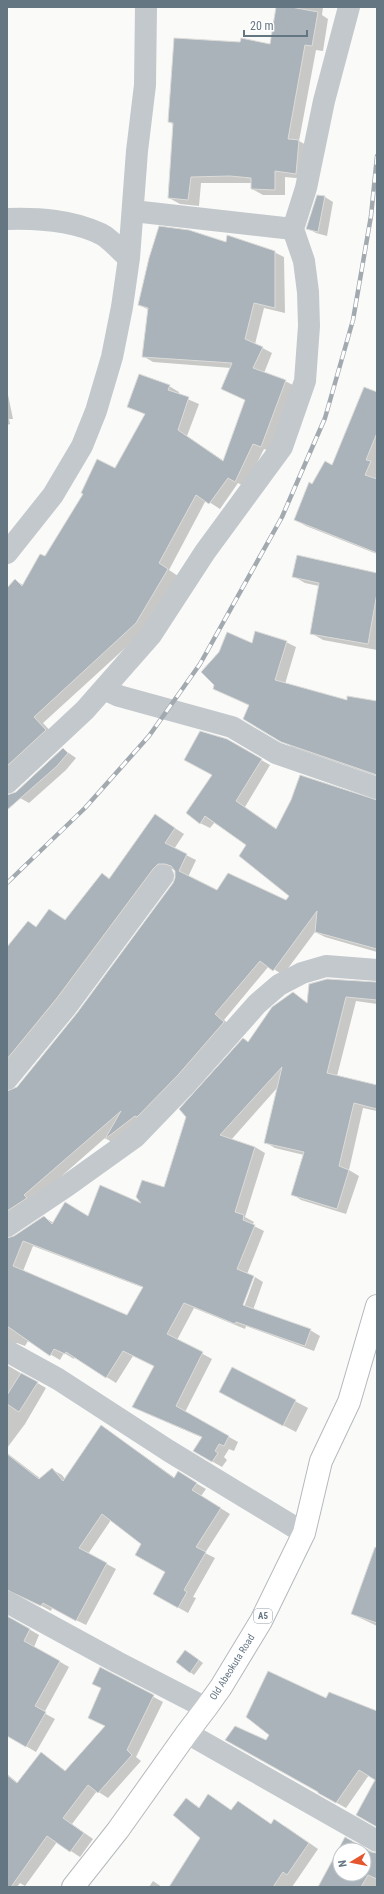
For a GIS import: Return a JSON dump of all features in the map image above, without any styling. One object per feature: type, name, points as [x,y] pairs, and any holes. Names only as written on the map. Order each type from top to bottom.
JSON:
[{"type":"highway","name":"Old Abeokuta Road","points":[[74,1887],[118,1830],[221,1687],[261,1621],[304,1533],[321,1461],[349,1402],[377,1306]]},
{"type":"street","points":[[9,548],[53,495],[82,446],[96,411],[112,357],[122,307],[129,258],[137,151],[145,85],[146,7]]},
{"type":"street","points":[[7,783],[85,710],[151,636],[205,552],[282,446],[305,381],[309,326],[308,292],[304,261],[293,229],[306,188],[324,101],[349,7]]},
{"type":"street","points":[[133,211],[293,229]]},
{"type":"street","points":[[7,219],[34,218],[72,224],[102,235],[129,258]]},
{"type":"street","points":[[104,688],[119,696],[232,727],[276,753],[377,788]]},
{"type":"street","points":[[7,1079],[67,1006],[163,876]]},
{"type":"street","points":[[7,1226],[136,1137],[187,1083],[257,1004],[279,985],[302,973],[326,966],[377,970]]},
{"type":"street","points":[[7,1351],[58,1379],[169,1451],[304,1533]]},
{"type":"street","points":[[7,1602],[117,1662],[206,1708]]},
{"type":"street","points":[[187,1733],[377,1841]]},
{"type":"building","points":[[276,7],[291,7],[318,12],[312,46],[305,45],[288,139],[299,140],[296,174],[275,171],[275,190],[251,189],[251,178],[230,176],[191,177],[188,200],[168,198],[173,123],[168,122],[174,38],[240,42],[241,38],[270,44]]},
{"type":"building","points":[[317,195],[325,196],[318,232],[306,229]]},
{"type":"building","points":[[159,226],[189,230],[226,242],[227,235],[275,251],[275,308],[254,303],[245,339],[263,347],[253,368],[286,380],[261,447],[253,444],[235,482],[228,478],[209,504],[196,495],[159,563],[168,569],[136,623],[34,717],[46,730],[7,766],[7,588],[15,579],[22,586],[40,554],[45,556],[83,494],[81,493],[97,459],[115,468],[145,414],[127,407],[139,374],[170,385],[168,390],[189,397],[178,430],[223,461],[245,400],[221,389],[232,363],[142,357],[148,308],[138,305],[149,258]]},
{"type":"building","points":[[364,387],[377,392],[377,433],[366,460],[371,461],[365,475],[377,479],[377,553],[294,520],[309,482],[312,484],[325,461],[332,465]]},
{"type":"building","points":[[297,555],[377,573],[377,593],[368,644],[310,634],[319,583],[292,577]]},
{"type":"building","points":[[255,631],[287,641],[275,680],[347,700],[347,696],[377,701],[377,775],[281,742],[243,719],[249,705],[213,689],[214,685],[201,672],[219,652],[227,632],[252,643]]},
{"type":"building","points":[[200,731],[227,739],[262,759],[236,801],[276,829],[291,800],[300,775],[377,800],[377,949],[315,932],[317,911],[273,971],[260,961],[215,1014],[224,1022],[178,1075],[137,1117],[135,1116],[105,1139],[121,1111],[24,1195],[27,1198],[7,1211],[7,1091],[17,1087],[77,1013],[173,883],[175,871],[171,866],[165,864],[158,864],[153,869],[57,998],[7,1059],[7,947],[28,921],[36,927],[49,909],[65,920],[102,873],[109,879],[155,814],[175,828],[165,843],[187,854],[179,871],[217,890],[228,873],[286,900],[289,896],[239,856],[246,845],[205,816],[200,824],[186,813],[212,775],[184,760]]},
{"type":"building","points":[[63,748],[68,753],[57,766],[7,810],[7,795],[16,792]]},
{"type":"building","points":[[327,979],[377,982],[377,1000],[346,997],[327,1073],[377,1085],[377,1109],[354,1103],[339,1166],[349,1170],[337,1209],[291,1195],[304,1152],[264,1143],[282,1067],[220,1135],[255,1147],[235,1212],[244,1215],[243,1220],[255,1225],[237,1269],[254,1276],[243,1305],[311,1329],[305,1346],[236,1322],[235,1324],[184,1303],[167,1334],[203,1352],[176,1406],[229,1436],[224,1446],[219,1444],[215,1451],[218,1453],[212,1462],[193,1451],[202,1437],[132,1407],[154,1366],[123,1351],[106,1378],[66,1352],[65,1354],[54,1349],[50,1356],[7,1326],[7,1238],[14,1236],[44,1216],[52,1224],[65,1202],[88,1216],[100,1185],[141,1203],[136,1197],[142,1180],[164,1187],[186,1117],[179,1109],[243,1038],[248,1042],[272,1007],[293,992],[307,1003],[309,984]],"holes":[[[23,1241],[143,1287],[127,1315],[13,1266]]]},
{"type":"building","points":[[232,1367],[296,1400],[283,1426],[219,1392]]},
{"type":"building","points":[[21,1373],[38,1382],[19,1412],[7,1404],[7,1395]]},
{"type":"building","points":[[101,1425],[174,1478],[178,1471],[197,1483],[192,1490],[221,1508],[196,1547],[206,1552],[184,1590],[187,1592],[178,1608],[153,1594],[165,1572],[135,1555],[141,1544],[102,1514],[79,1548],[107,1563],[76,1621],[43,1603],[41,1606],[7,1590],[7,1454],[39,1479],[52,1468],[63,1481]]},
{"type":"building","points":[[375,1547],[377,1548],[377,1623],[351,1614]]},
{"type":"building","points":[[7,1616],[30,1629],[24,1641],[60,1661],[35,1706],[46,1712],[26,1747],[7,1736]]},
{"type":"building","points":[[185,1650],[199,1660],[190,1673],[176,1662]]},
{"type":"building","points":[[100,1667],[154,1695],[127,1750],[132,1755],[98,1793],[88,1785],[63,1818],[84,1833],[70,1852],[47,1836],[11,1887],[7,1887],[7,1775],[17,1783],[41,1752],[65,1771],[105,1726],[88,1718],[101,1688],[92,1684]]},
{"type":"building","points":[[268,1671],[326,1698],[329,1692],[377,1711],[377,1827],[356,1815],[375,1780],[359,1770],[336,1803],[225,1740],[235,1726],[266,1740],[269,1735],[246,1717]]},
{"type":"building","points":[[208,1794],[231,1810],[238,1801],[271,1824],[274,1819],[309,1843],[287,1875],[283,1872],[273,1887],[169,1887],[200,1838],[173,1815],[186,1798],[199,1808]]},
{"type":"building","points":[[345,1837],[354,1842],[342,1842]]},
{"type":"building","points":[[372,1852],[377,1853],[377,1879],[372,1877]]},
{"type":"building","points":[[332,1861],[332,1882],[364,1882],[361,1887],[318,1887]]},
{"type":"railway","points":[[7,883],[85,808],[149,736],[200,664],[282,517],[325,418],[353,320],[371,216],[377,156]]}]
